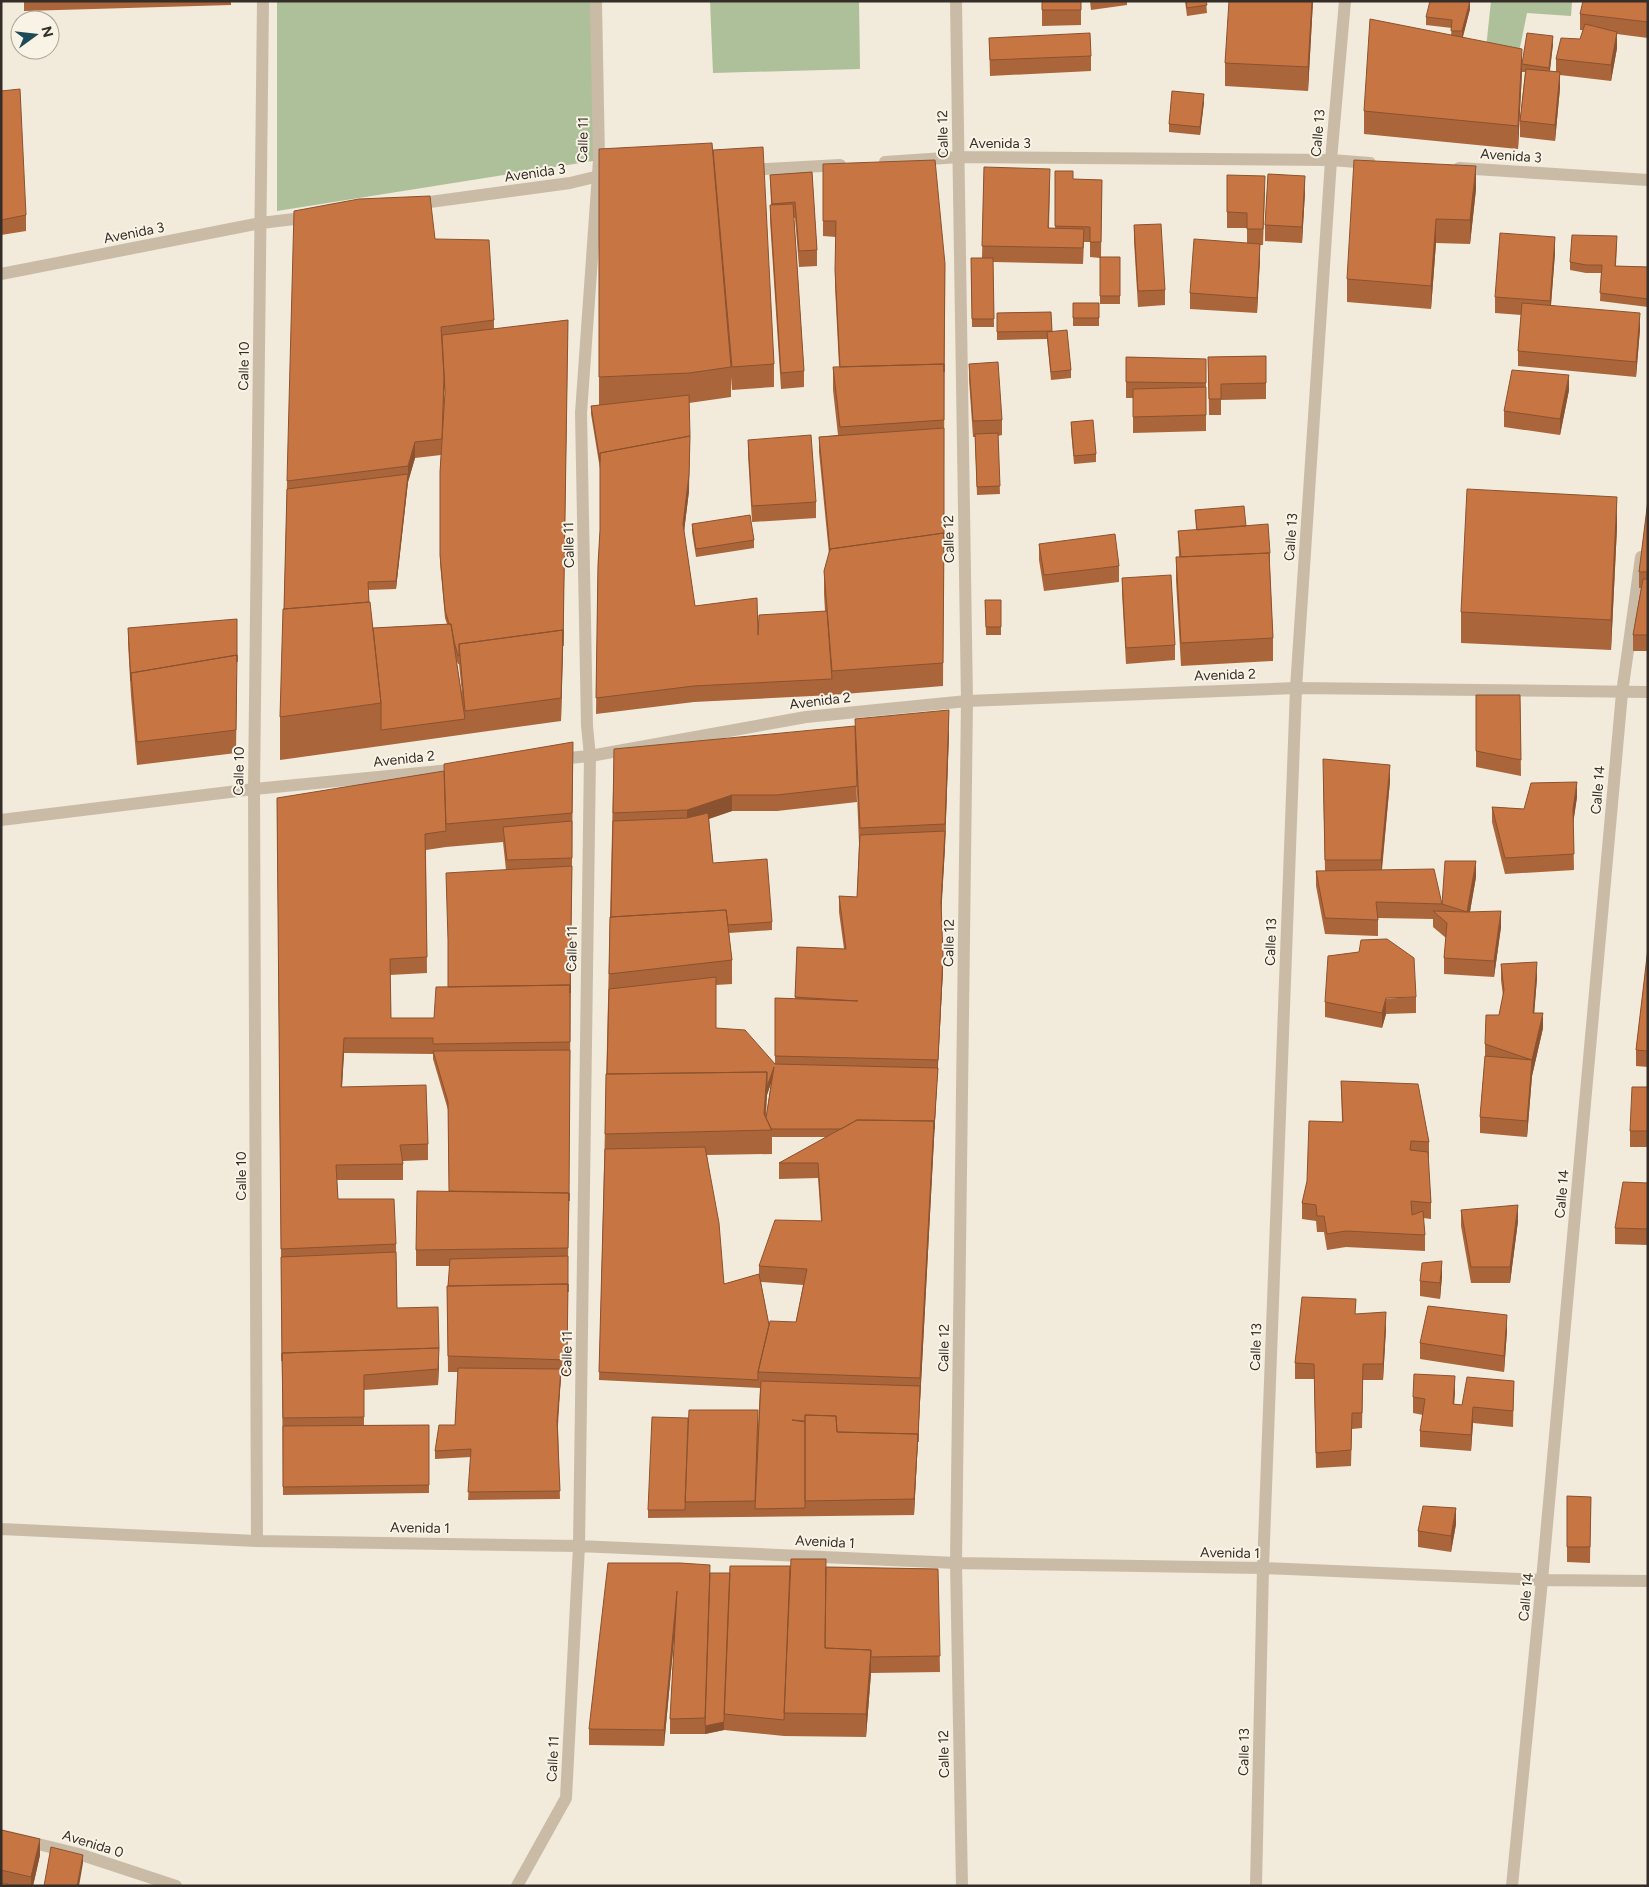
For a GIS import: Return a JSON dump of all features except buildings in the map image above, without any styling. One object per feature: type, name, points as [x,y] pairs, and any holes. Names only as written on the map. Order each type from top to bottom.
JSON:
[{"type":"street","name":"Calle 10","points":[[257,1540],[254,789],[263,1]]},
{"type":"street","name":"Calle 11","points":[[518,1886],[566,1798],[579,1546],[590,756],[587,706],[581,412],[596,176],[599,160],[596,1]]},
{"type":"street","name":"Calle 12","points":[[956,1],[967,701],[956,1563],[962,1886]]},
{"type":"street","name":"Calle 13","points":[[1256,1886],[1263,1568],[1296,688],[1331,160],[1345,1]]},
{"type":"street","name":"Avenida 3","points":[[871,163],[959,158],[1331,160],[1380,163]]},
{"type":"street","points":[[738,170],[851,164]]},
{"type":"street","name":"Avenida 3","points":[[1450,168],[1648,180]]},
{"type":"street","name":"Avenida 3","points":[[406,205],[570,183],[596,176],[616,175]]},
{"type":"street","name":"Avenida 3","points":[[1,274],[261,223],[320,216]]},
{"type":"street","name":"Calle 14","points":[[1512,1886],[1542,1580],[1622,693],[1642,545]]},
{"type":"street","name":"Avenida 2","points":[[550,760],[590,756],[806,717],[967,701],[1296,688],[1648,692]]},
{"type":"street","name":"Avenida 2","points":[[1,820],[254,789],[471,768]]},
{"type":"street","name":"Avenida 1","points":[[1,1529],[257,1540],[579,1546],[956,1563],[1263,1568],[1542,1580],[1648,1581]]},
{"type":"street","name":"Avenida 0","points":[[1,1835],[79,1854],[176,1886]]},
{"type":"green space","points":[[277,1],[597,1],[599,160],[277,211]]},
{"type":"green space","points":[[710,1],[859,1],[860,69],[713,73]]},
{"type":"green space","points":[[1491,1],[1572,1],[1571,16],[1527,13],[1517,62],[1485,58]]}]
